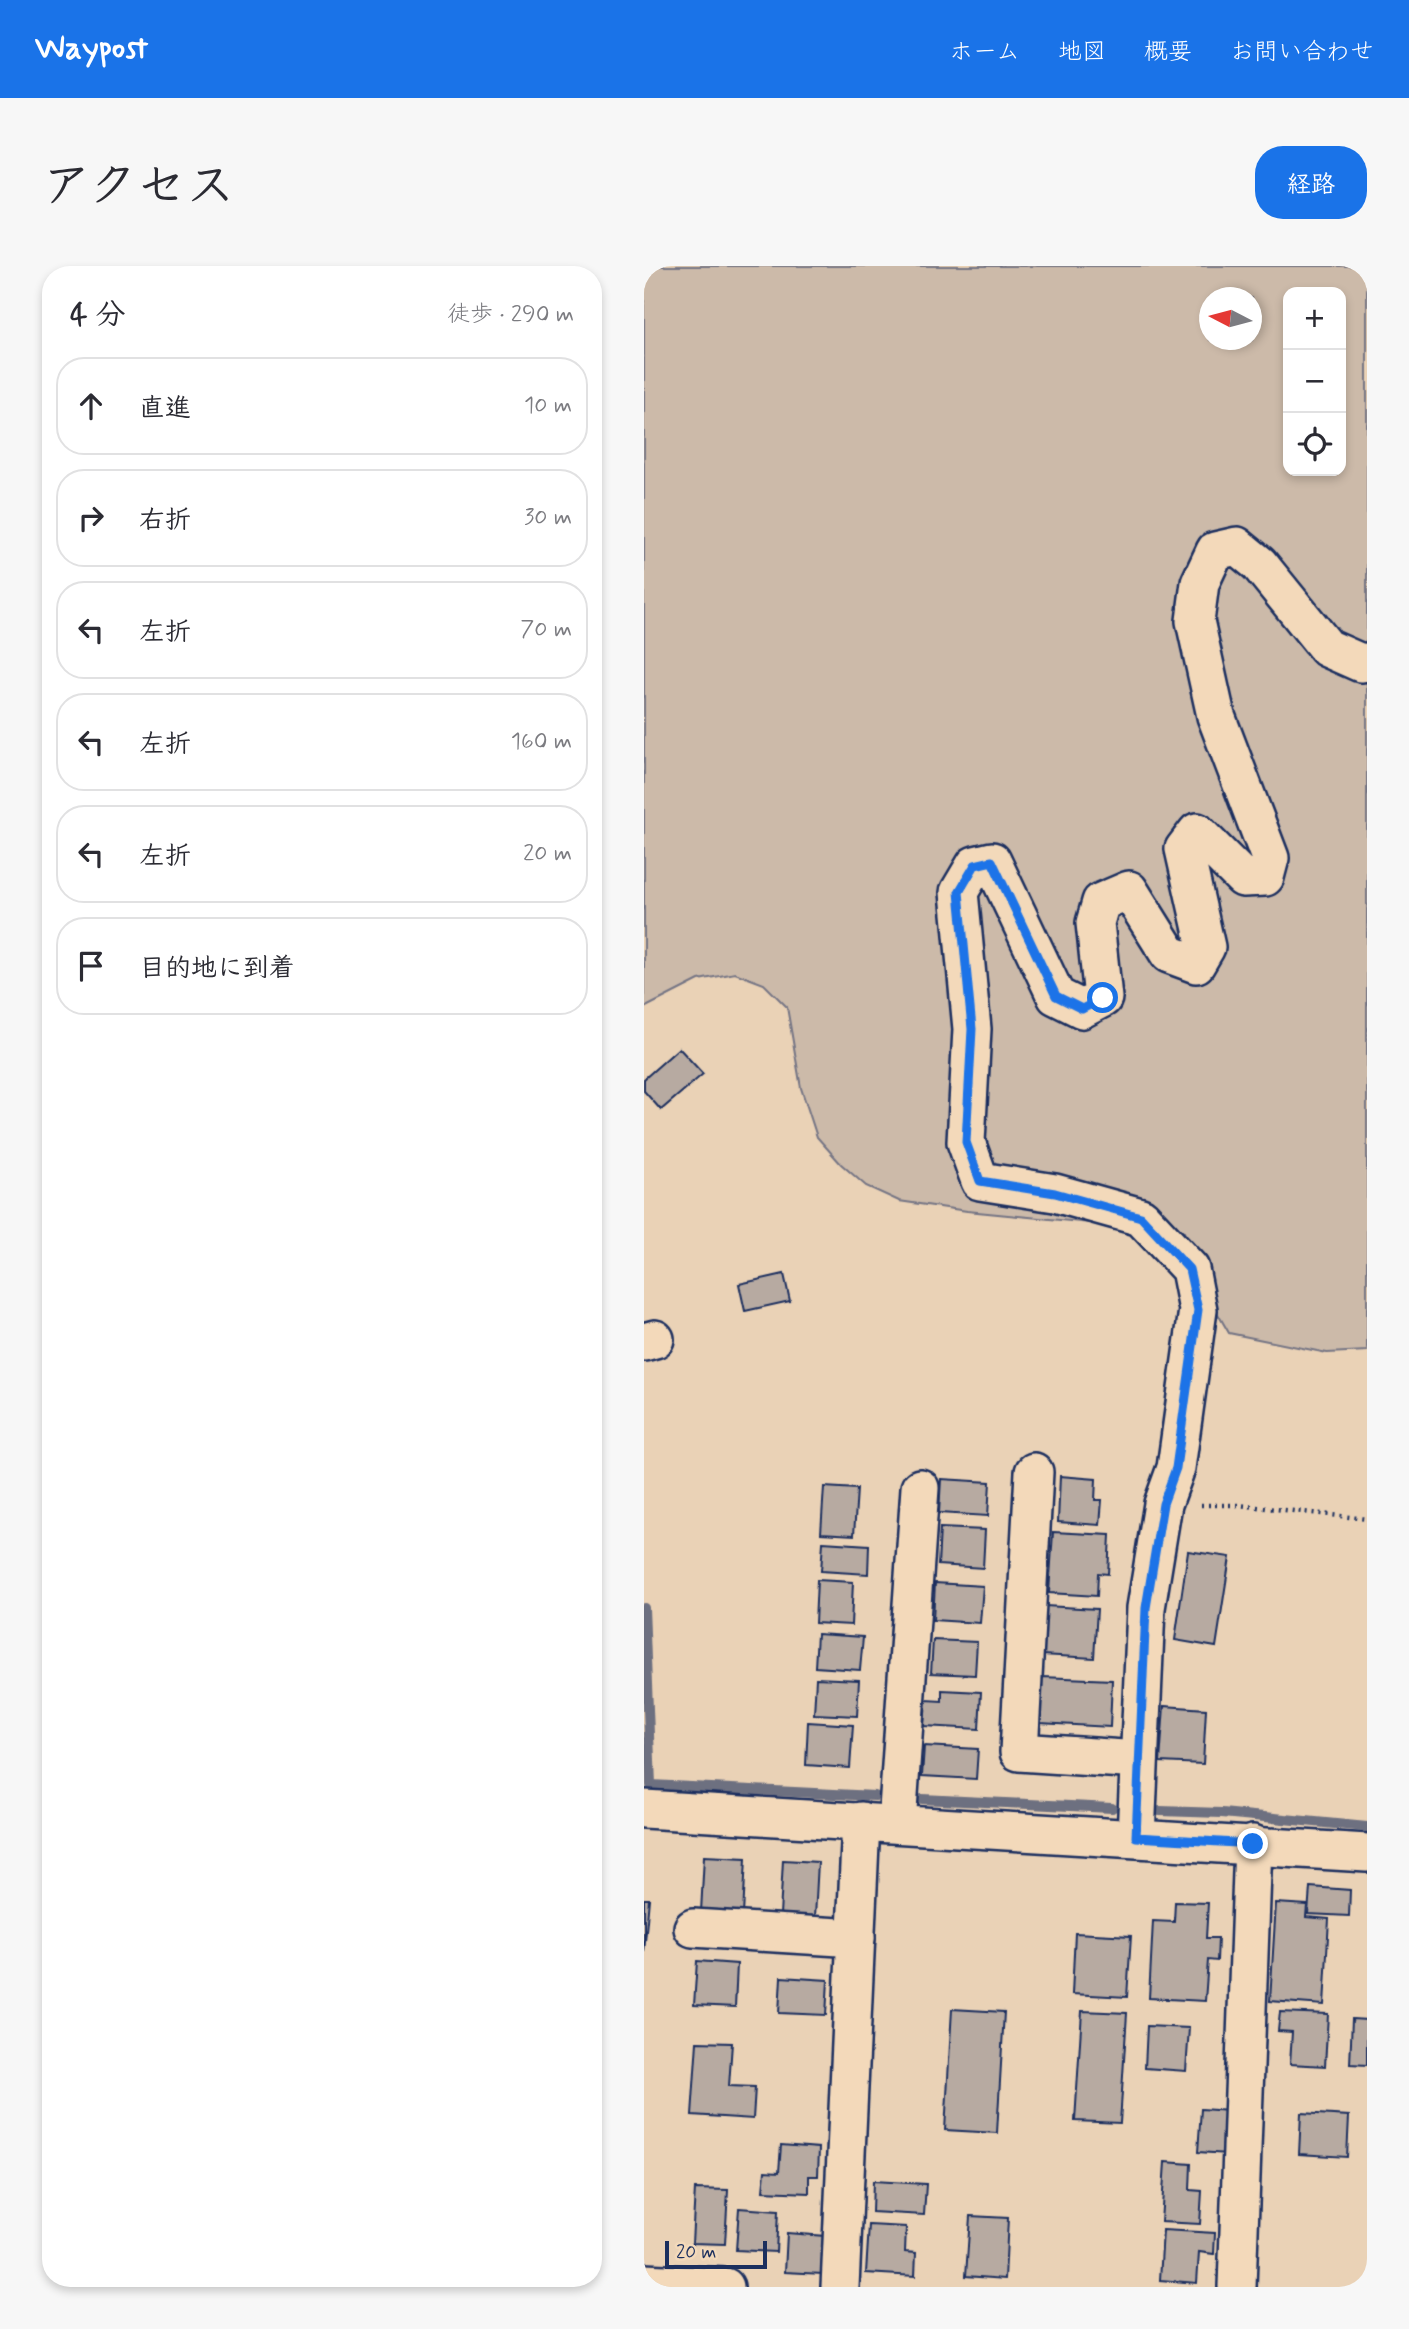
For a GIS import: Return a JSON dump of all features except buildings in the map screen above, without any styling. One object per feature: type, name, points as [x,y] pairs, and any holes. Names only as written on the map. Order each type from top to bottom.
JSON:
[{"type":"street","points":[[1136,1837],[1146,1608],[1163,1504],[1176,1468],[1198,1310],[1189,1269],[1141,1217],[1055,1193],[980,1181],[966,1142],[972,1029],[959,892],[975,865],[992,861],[1056,996],[1082,1009],[1103,998],[1095,923],[1101,902],[1129,890],[1169,954],[1196,964],[1206,947],[1184,849],[1197,832],[1243,878],[1265,877],[1270,858],[1216,716],[1195,621],[1200,583],[1214,551],[1237,546],[1259,564],[1327,648],[1361,663],[1367,662]]},
{"type":"street","points":[[1034,1472],[1019,1752],[1139,1760]]},
{"type":"street","points":[[897,1824],[920,1488]]},
{"type":"street","points":[[644,1809],[1367,1853]]},
{"type":"street","points":[[840,2287],[861,1822]]},
{"type":"street","points":[[1237,2287],[1253,1844]]},
{"type":"street","points":[[693,1928],[856,1938]]},
{"type":"street","points":[[644,2283],[725,2287]]},
{"type":"path","points":[[1163,1504],[1239,1505],[1367,1519]]},
{"type":"shaded area","points":[[644,266],[1367,266],[1367,1351],[1327,1353],[1229,1333],[1214,1307],[1184,1232],[967,1211],[899,1201],[866,1186],[841,1164],[817,1137],[801,1088],[787,1007],[764,984],[735,973],[699,980],[644,1008]]},
{"type":"waterway","points":[[644,1608],[651,1785],[875,1796]]},
{"type":"waterway","points":[[922,1799],[1112,1808]]},
{"type":"waterway","points":[[1160,1811],[1222,1813],[1367,1827]]},
{"type":"route","points":[[1103,998],[1082,1009],[1056,996],[992,861],[975,865],[959,892],[972,1029],[966,1142],[980,1181],[1055,1193],[1141,1217],[1189,1269],[1198,1310],[1176,1468],[1163,1504],[1146,1608],[1136,1837],[1253,1844]]}]
